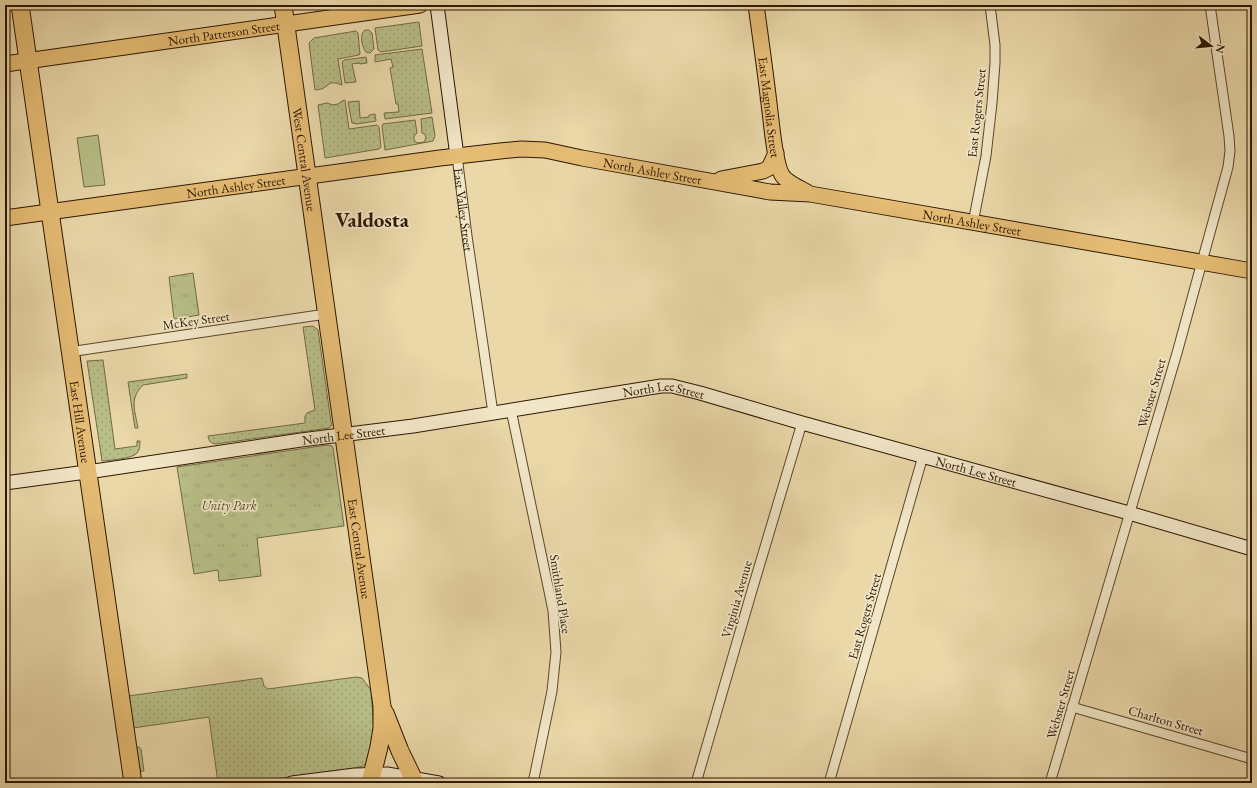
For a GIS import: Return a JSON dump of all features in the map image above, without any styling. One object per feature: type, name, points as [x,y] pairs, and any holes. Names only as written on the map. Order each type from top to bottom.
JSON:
[{"type":"highway","name":"East Hill Avenue","points":[[20,5],[69,352],[133,783]]},
{"type":"highway","name":"West Central Avenue","points":[[283,5],[326,314]]},
{"type":"highway","name":"East Central Avenue","points":[[326,314],[382,706],[382,728],[371,778]]},
{"type":"highway","points":[[382,706],[400,751],[413,778]]},
{"type":"main road","name":"North Patterson Street","points":[[5,64],[420,5]]},
{"type":"main road","name":"East Magnolia Street","points":[[756,5],[776,153],[782,176],[810,194]]},
{"type":"main road","name":"North Ashley Street","points":[[5,218],[500,150],[545,150],[770,192],[810,194],[1252,271]]},
{"type":"main road","points":[[713,181],[763,171],[769,168],[776,153]]},
{"type":"street","name":"East Valley Street","points":[[437,5],[467,236],[493,413]]},
{"type":"street","name":"East Rogers Street","points":[[973,223],[986,156],[992,103],[995,45],[990,5]]},
{"type":"street","name":"Webster Street","points":[[1050,783],[1177,353],[1228,167],[1230,151],[1229,136],[1210,5]]},
{"type":"street","name":"McKey Street","points":[[69,352],[326,314]]},
{"type":"street","name":"North Lee Street","points":[[5,483],[301,440],[413,426],[661,386],[672,386],[1129,513],[1252,549]]},
{"type":"street","name":"Smithland Place","points":[[511,410],[553,611],[556,652],[552,691],[534,783]]},
{"type":"street","name":"Virginia Avenue","points":[[696,783],[802,423]]},
{"type":"street","name":"East Rogers Street","points":[[829,783],[923,456]]},
{"type":"street","name":"Charlton Street","points":[[1072,707],[1252,759]]},
{"type":"street","points":[[292,783],[355,775],[371,778],[387,774],[439,783]]},
{"type":"green space","points":[[419,22],[422,46],[381,52],[378,50],[375,28]]},
{"type":"green space","points":[[365,30],[369,30],[372,33],[374,49],[370,53],[366,52],[362,44],[362,34]]},
{"type":"green space","points":[[356,31],[358,33],[360,54],[338,59],[342,85],[332,83],[322,89],[315,90],[309,43],[314,38]]},
{"type":"green space","points":[[422,49],[432,113],[385,119],[384,113],[399,112],[398,104],[396,104],[390,68],[393,67],[391,59],[375,62],[375,55]]},
{"type":"green space","points":[[366,57],[367,63],[352,64],[356,82],[345,83],[342,62],[344,60]]},
{"type":"green space","points":[[345,100],[349,129],[377,125],[379,127],[381,147],[379,149],[325,158],[318,105],[327,103],[333,105]]},
{"type":"green space","points":[[359,101],[360,118],[369,117],[369,115],[375,114],[376,121],[357,124],[352,123],[348,102]]},
{"type":"green space","points":[[432,117],[435,136],[433,141],[385,150],[383,124],[415,120],[417,133],[414,136],[414,140],[417,143],[424,142],[426,138],[425,134],[422,133],[421,119]]},
{"type":"green space","points":[[98,135],[105,185],[84,187],[77,138]]},
{"type":"green space","points":[[193,273],[199,315],[174,319],[169,277]]},
{"type":"green space","points":[[313,326],[318,330],[332,425],[329,428],[216,444],[210,442],[208,436],[305,423],[305,416],[307,413],[315,410],[303,327]]},
{"type":"green space","points":[[103,360],[115,449],[137,446],[137,441],[140,441],[140,447],[137,453],[131,457],[102,461],[87,361]]},
{"type":"green space","points":[[187,374],[187,378],[143,385],[134,400],[138,428],[135,428],[128,382]]},
{"type":"green space","name":"Unity Park","points":[[327,445],[332,446],[333,448],[344,526],[257,538],[261,576],[219,581],[218,570],[194,574],[177,467]]},
{"type":"green space","points":[[356,677],[362,678],[371,690],[374,733],[367,762],[363,766],[243,783],[218,783],[209,717],[133,728],[128,696],[262,678],[264,686],[268,689]]},
{"type":"green space","points":[[137,747],[141,749],[144,771],[140,770],[136,750]]},
{"type":"district","name":"Valdosta","points":[[372,220]]}]
